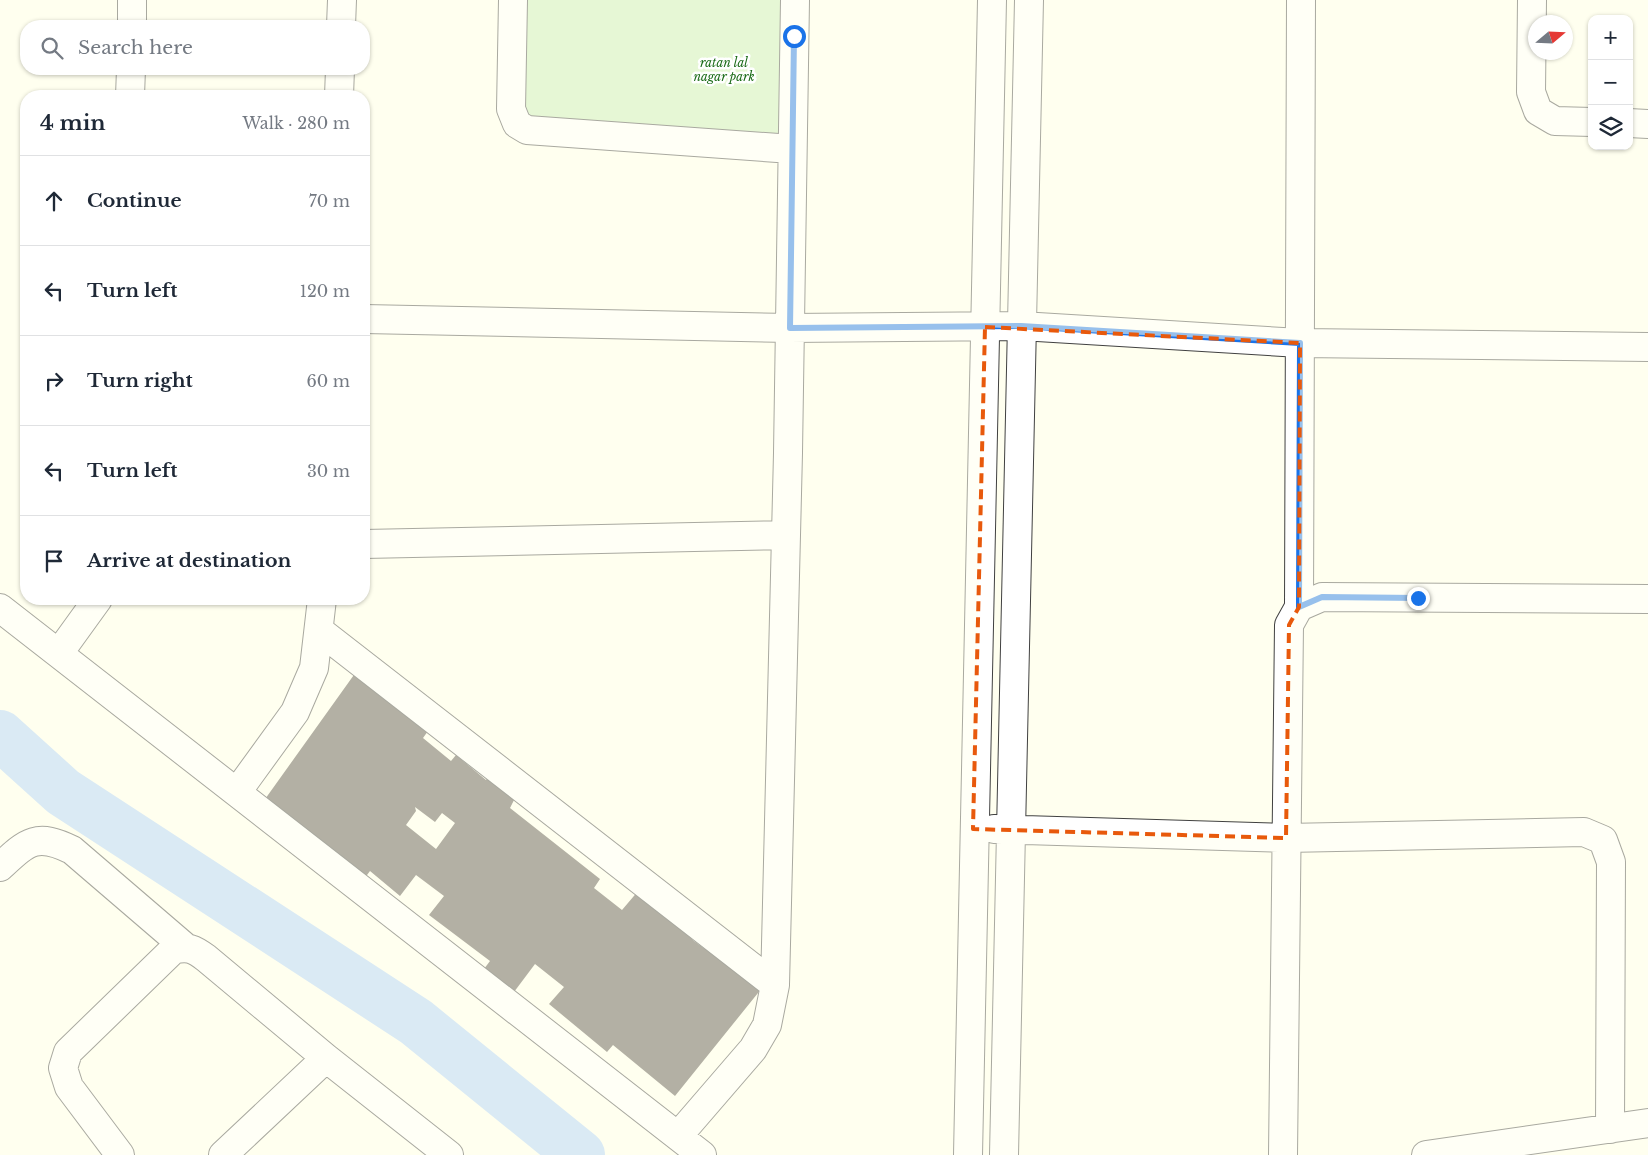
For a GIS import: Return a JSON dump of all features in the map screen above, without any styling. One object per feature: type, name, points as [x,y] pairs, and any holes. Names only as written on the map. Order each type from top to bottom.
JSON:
[{"type":"street","points":[[132,0],[132,20]]},
{"type":"street","points":[[341,20],[342,0]]},
{"type":"street","points":[[513,0],[511,108],[517,124],[527,130],[792,149]]},
{"type":"street","points":[[678,1136],[754,1049],[766,1025],[775,985],[790,328],[794,0]]},
{"type":"street","points":[[968,1155],[973,828],[992,0]]},
{"type":"street","points":[[1004,1155],[1029,0]]},
{"type":"street","points":[[1283,1155],[1289,625],[1299,607],[1301,0]]},
{"type":"street","points":[[1532,0],[1531,92],[1538,111],[1555,121],[1588,122]]},
{"type":"street","points":[[130,90],[131,75]]},
{"type":"street","points":[[339,90],[340,75]]},
{"type":"street","points":[[1633,123],[1648,124]]},
{"type":"street","points":[[370,319],[790,328],[1021,326],[1300,343],[1648,347]]},
{"type":"street","points":[[370,544],[785,535]]},
{"type":"street","points":[[1299,607],[1322,597],[1648,599]]},
{"type":"street","points":[[59,653],[94,605]]},
{"type":"street","points":[[238,792],[295,712],[314,668],[320,631],[322,605]]},
{"type":"street","points":[[0,608],[702,1155]]},
{"type":"street","points":[[320,631],[775,985]]},
{"type":"street","points":[[973,828],[1286,838],[1584,832],[1603,840],[1612,862],[1610,1129]]},
{"type":"street","points":[[0,867],[21,848],[38,840],[54,840],[72,850],[185,947]]},
{"type":"street","points":[[120,1155],[69,1088],[63,1068],[68,1052],[173,950],[185,947],[194,949],[206,958],[326,1058],[449,1155]]},
{"type":"street","points":[[223,1155],[326,1058]]},
{"type":"street","points":[[1426,1155],[1648,1123]]},
{"type":"highlighted area","points":[[985,327],[1300,343],[1299,607],[1289,625],[1286,838],[973,829]]},
{"type":"green space","name":"ratan lal nagar park","points":[[522,0],[795,0],[793,144],[521,124]]},
{"type":"building","points":[[356,672],[428,731],[423,738],[451,761],[456,755],[486,780],[490,774],[517,794],[510,808],[600,879],[594,888],[622,910],[639,890],[694,941],[705,949],[709,944],[762,988],[675,1096],[613,1045],[607,1052],[549,1004],[564,987],[535,964],[514,992],[484,969],[490,961],[429,915],[444,896],[416,875],[400,896],[370,871],[364,879],[263,802]],"holes":[[[415,807],[435,822],[442,813],[455,823],[436,849],[406,825],[416,811]]]},
{"type":"waterway","points":[[0,735],[63,792],[416,1022],[580,1155]]},
{"type":"route","points":[[794,36],[790,328],[1021,326],[1300,343],[1299,607],[1322,597],[1418,598]]}]
